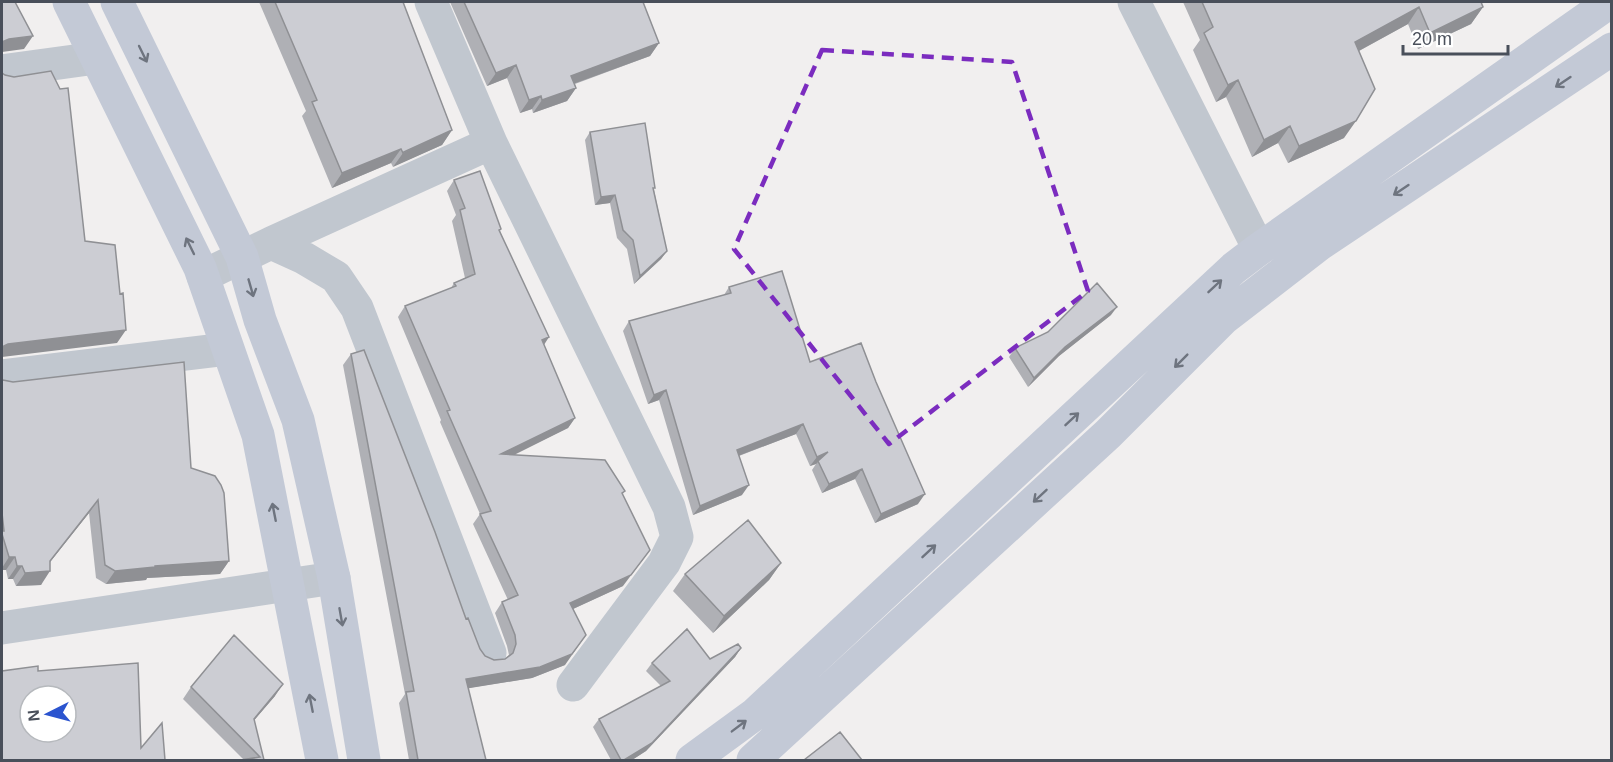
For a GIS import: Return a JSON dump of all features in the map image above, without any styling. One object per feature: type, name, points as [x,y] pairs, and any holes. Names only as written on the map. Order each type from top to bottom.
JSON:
[{"type":"main road","points":[[69,2],[195,256],[261,448],[322,760]]},
{"type":"main road","points":[[117,2],[242,257],[260,320],[297,420],[334,578],[364,760]]},
{"type":"main road","points":[[692,760],[755,714],[1226,276],[1268,242],[1610,2]]},
{"type":"main road","points":[[753,760],[1108,434],[1223,319],[1320,244],[1611,49]]},
{"type":"main road","points":[[1268,242],[1296,263]]},
{"type":"main road","points":[[905,574],[924,603]]},
{"type":"street","points":[[430,2],[491,143],[669,507],[677,537],[664,563],[573,685]]},
{"type":"street","points":[[1134,2],[1268,242]]},
{"type":"street","points":[[2,71],[96,58]]},
{"type":"street","points":[[203,276],[491,143]]},
{"type":"street","points":[[271,243],[304,258],[336,278],[357,308],[490,653]]},
{"type":"street","points":[[2,376],[227,349]]},
{"type":"street","points":[[2,628],[334,578]]},
{"type":"highlighted area","points":[[822,50],[1012,62],[1088,291],[889,444],[734,249]]},
{"type":"building","points":[[2,2],[15,2],[33,36],[2,42]]},
{"type":"building","points":[[275,2],[403,2],[452,130],[403,153],[401,149],[342,173],[312,102],[317,100]]},
{"type":"building","points":[[464,2],[643,2],[659,43],[571,76],[576,88],[542,100],[541,96],[529,100],[516,65],[496,73]]},
{"type":"building","points":[[1202,2],[1481,2],[1483,7],[1430,33],[1419,7],[1355,42],[1375,89],[1356,121],[1299,146],[1290,126],[1264,140],[1238,80],[1228,85],[1204,33],[1213,27]]},
{"type":"building","points":[[51,71],[60,89],[68,88],[85,241],[115,245],[126,330],[8,344],[2,347],[2,73],[14,77]]},
{"type":"building","points":[[645,123],[655,188],[653,188],[667,251],[640,276],[633,240],[623,230],[615,195],[601,197],[590,132]]},
{"type":"building","points":[[480,171],[501,229],[499,230],[549,337],[542,340],[575,418],[501,454],[605,460],[625,491],[622,493],[650,550],[631,575],[570,603],[586,635],[572,654],[540,667],[466,679],[486,760],[418,760],[406,692],[414,691],[351,354],[364,350],[435,532],[466,619],[468,618],[480,649],[485,656],[494,660],[505,659],[513,653],[516,644],[515,635],[502,602],[518,595],[480,514],[491,511],[447,411],[450,410],[405,306],[456,286],[454,283],[475,274],[460,210],[465,208],[454,180]]},
{"type":"building","points":[[782,271],[810,362],[861,343],[925,494],[881,514],[862,469],[829,484],[818,461],[828,452],[817,457],[803,424],[737,450],[749,485],[700,506],[666,390],[654,395],[629,321],[731,293],[729,287]]},
{"type":"building","points":[[1097,283],[1117,307],[1065,347],[1034,378],[1015,348],[1048,332]]},
{"type":"building","points":[[184,362],[191,468],[215,476],[221,485],[224,493],[229,561],[115,571],[105,565],[98,500],[50,561],[50,571],[25,573],[22,566],[17,566],[15,557],[9,557],[2,534],[4,531],[2,379],[13,382]]},
{"type":"building","points":[[748,520],[781,563],[724,616],[685,574]]},
{"type":"building","points":[[687,629],[710,659],[738,644],[741,648],[652,743],[621,760],[599,719],[670,681],[652,663]]},
{"type":"building","points":[[234,635],[283,684],[254,719],[264,760],[241,760],[260,757],[191,687]]},
{"type":"building","points":[[138,663],[141,748],[162,723],[165,760],[2,760],[2,671],[38,666],[38,671]]},
{"type":"building","points":[[840,732],[862,760],[804,760]]}]
